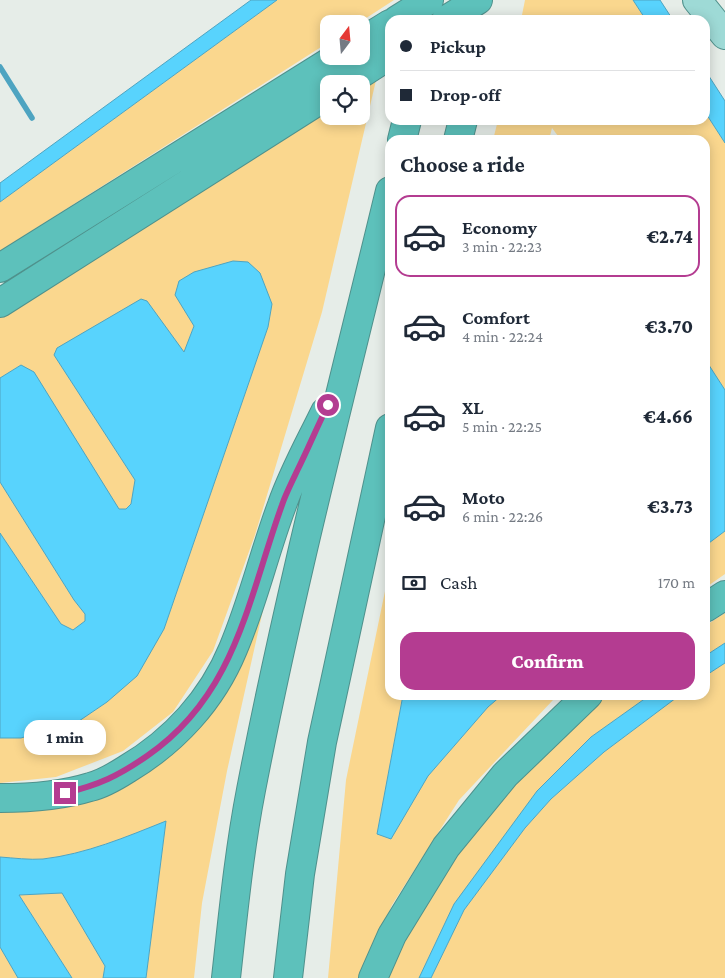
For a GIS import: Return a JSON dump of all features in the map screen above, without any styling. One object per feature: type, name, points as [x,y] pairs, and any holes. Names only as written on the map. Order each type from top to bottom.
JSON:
[{"type":"highway","points":[[405,15],[429,0]]},
{"type":"highway","points":[[429,15],[433,0]]},
{"type":"highway","points":[[454,15],[478,0]]},
{"type":"highway","points":[[485,15],[489,0]]},
{"type":"highway","points":[[370,36],[385,27]]},
{"type":"highway","points":[[359,75],[385,58]]},
{"type":"highway","points":[[0,303],[314,93],[333,65]]},
{"type":"highway","points":[[0,268],[314,93]]},
{"type":"highway","points":[[226,978],[251,791],[291,597],[385,212]]},
{"type":"highway","points":[[0,798],[41,797],[91,787],[114,777],[155,751],[176,734],[194,714],[209,693],[233,650],[253,597],[282,504],[350,356]]},
{"type":"highway","points":[[288,978],[300,874],[322,742],[385,451]]},
{"type":"highway","points":[[710,605],[725,595]]},
{"type":"highway","points":[[374,978],[392,935],[446,846],[505,775],[583,700]]},
{"type":"main road","points":[[690,0],[699,15]]},
{"type":"main road","points":[[697,0],[709,15]]},
{"type":"main road","points":[[710,16],[725,34]]},
{"type":"main road","points":[[710,32],[725,55]]},
{"type":"shaded area","points":[[277,0],[394,0],[370,16],[320,15],[320,48],[0,251],[0,202]]},
{"type":"shaded area","points":[[525,0],[633,0],[643,15],[522,15]]},
{"type":"shaded area","points":[[377,76],[370,106],[370,80]]},
{"type":"shaded area","points":[[320,113],[320,125],[366,125],[322,312],[255,535],[213,651],[173,712],[123,751],[56,777],[0,783],[0,738],[22,738],[79,721],[107,702],[164,629],[268,327],[272,304],[176,295],[194,325],[184,353],[147,302],[54,355],[135,480],[131,504],[126,509],[119,509],[21,365],[0,378],[0,313]]},
{"type":"shaded area","points":[[710,120],[725,143],[725,390],[710,367],[710,135],[557,135],[552,128],[550,135],[494,135],[497,125],[710,125]]},
{"type":"shaded area","points":[[0,482],[74,600],[85,614],[85,621],[73,630],[61,624],[0,533]]},
{"type":"shaded area","points":[[725,531],[725,574],[710,584],[710,542]]},
{"type":"shaded area","points":[[385,591],[385,700],[402,700],[377,834],[391,838],[428,776],[496,700],[553,700],[459,800],[392,905],[361,978],[328,978],[346,780]]},
{"type":"shaded area","points":[[255,607],[263,610],[227,771],[202,903],[194,978],[146,978],[166,821],[106,844],[59,857],[27,859],[0,857],[0,805],[148,765]]},
{"type":"shaded area","points":[[725,613],[725,643],[710,653],[710,623]]},
{"type":"shaded area","points":[[725,663],[725,978],[431,978],[464,910],[525,828],[551,799],[604,752],[673,700],[710,700],[710,673]]},
{"type":"shaded area","points":[[594,700],[643,700],[591,737],[454,904],[419,978],[386,978],[413,917],[461,839]]},
{"type":"shaded area","points":[[62,893],[105,966],[103,978],[72,978],[19,895]]},
{"type":"shaded area","points":[[0,947],[18,978],[0,978]]},
{"type":"water","points":[[251,0],[277,0],[0,202],[0,183]]},
{"type":"water","points":[[633,0],[660,0],[670,15],[643,15]]},
{"type":"water","points":[[710,78],[725,101],[725,143],[710,120]]},
{"type":"water","points":[[233,261],[248,262],[260,273],[272,304],[268,327],[164,629],[137,676],[107,702],[79,721],[21,738],[0,738],[0,533],[61,624],[73,630],[85,621],[85,614],[74,600],[0,482],[0,378],[21,365],[34,372],[119,509],[126,509],[131,504],[135,480],[54,355],[57,348],[141,299],[147,301],[184,352],[194,326],[175,295],[179,281],[194,272]]},
{"type":"water","points":[[710,367],[725,390],[725,531],[710,542]]},
{"type":"water","points":[[725,643],[725,663],[710,673],[710,653]]},
{"type":"water","points":[[402,700],[496,700],[428,776],[391,839],[377,834]]},
{"type":"water","points":[[643,700],[673,700],[604,752],[551,799],[525,828],[464,910],[431,978],[419,978],[454,904],[537,791],[591,737]]},
{"type":"water","points":[[166,821],[146,978],[103,978],[105,966],[62,893],[19,895],[72,978],[18,978],[0,947],[0,857],[43,859],[59,857],[106,844]]},
{"type":"waterway","points":[[0,67],[32,118]]},
{"type":"route","points":[[65,793],[91,787],[114,777],[155,751],[176,734],[209,693],[233,650],[253,597],[282,504],[328,405]]}]
